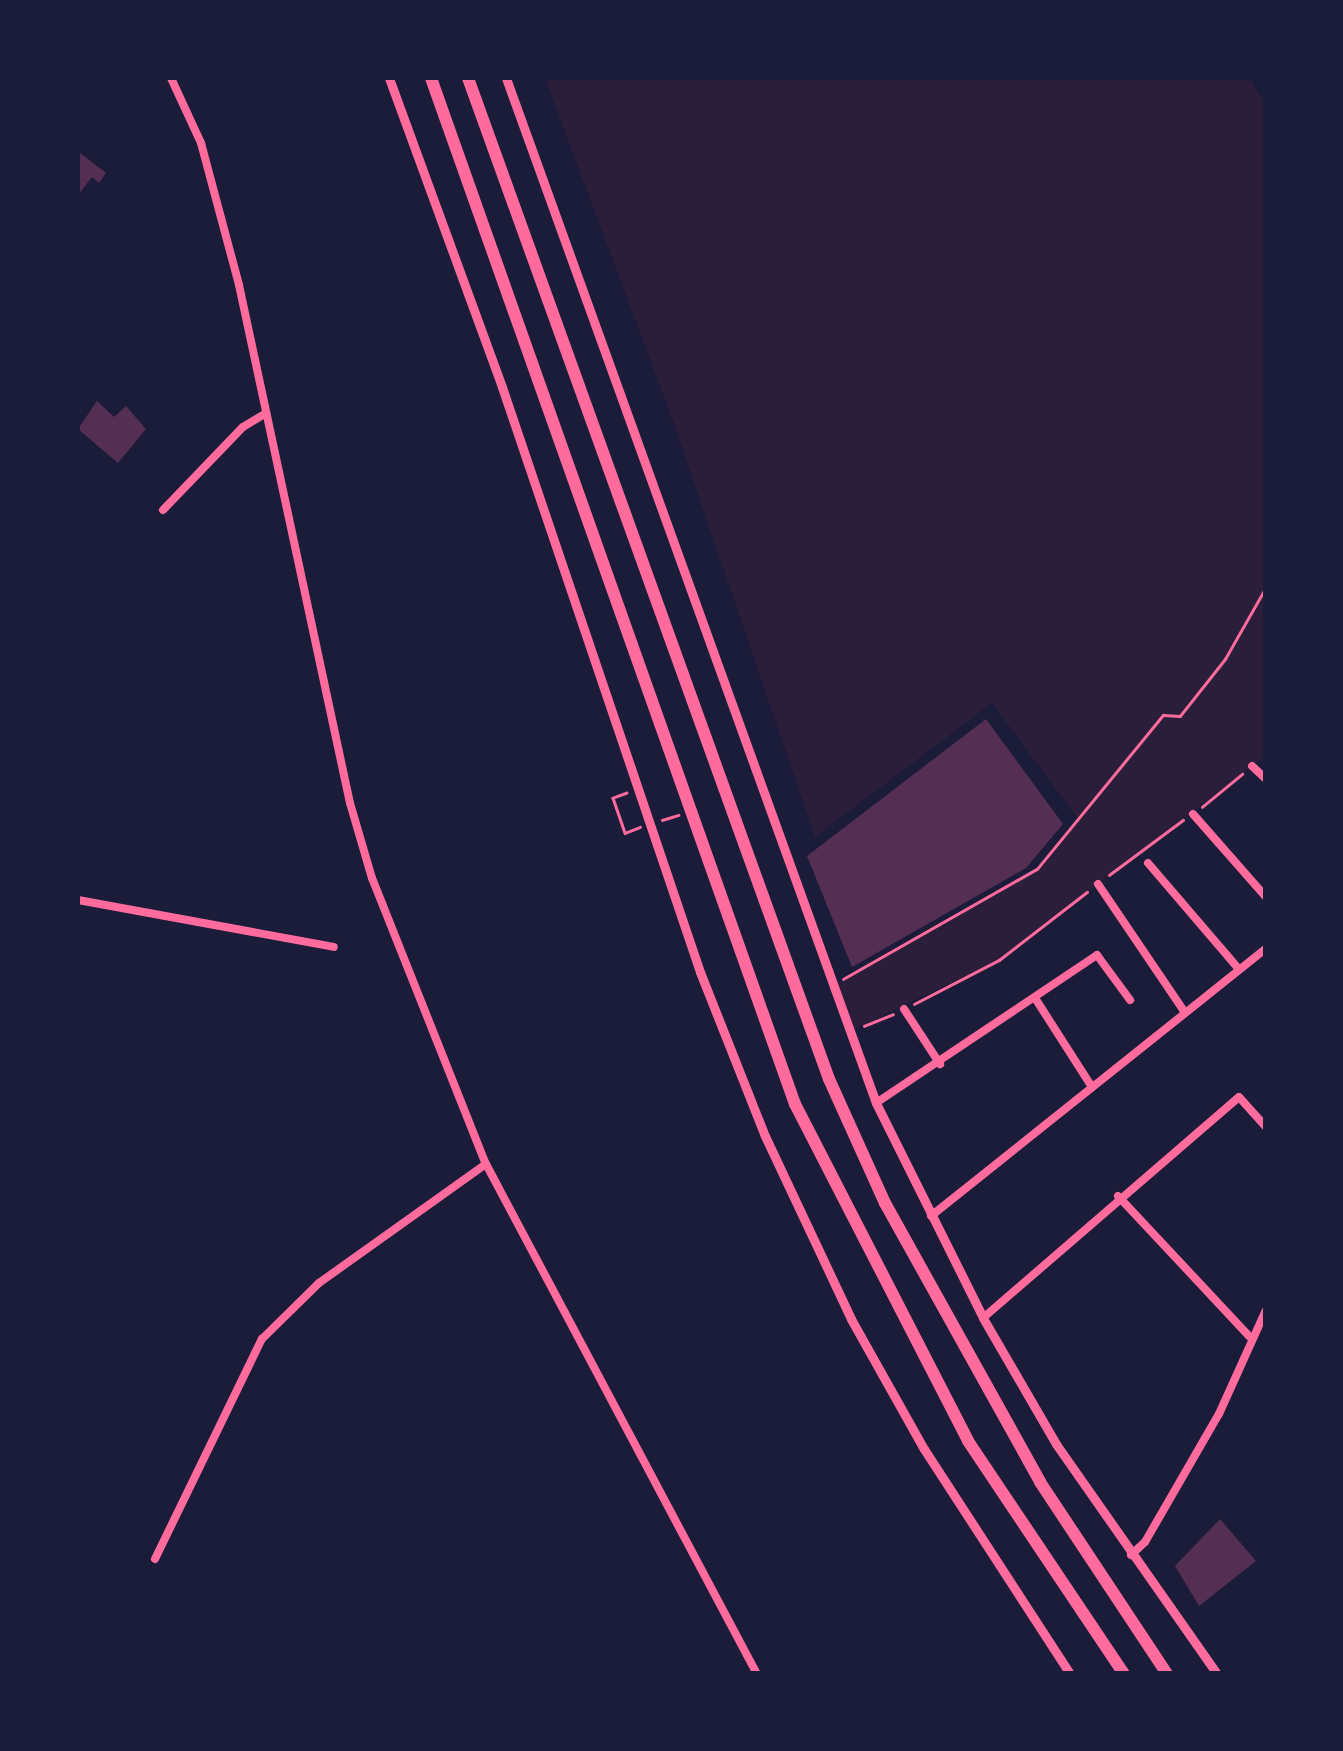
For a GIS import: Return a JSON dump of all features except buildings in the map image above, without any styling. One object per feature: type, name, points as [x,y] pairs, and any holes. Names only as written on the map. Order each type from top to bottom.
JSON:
[{"type":"highway","points":[[431,78],[794,1104],[948,1407],[1124,1674]]},
{"type":"highway","points":[[468,78],[829,1079],[885,1203],[1040,1482],[1168,1674]]},
{"type":"street","points":[[172,78],[217,196],[356,822],[486,1164],[757,1674]]},
{"type":"street","points":[[389,78],[502,387],[700,972],[765,1136],[852,1318],[924,1450],[1070,1674]]},
{"type":"street","points":[[506,78],[829,988],[876,1102],[983,1318],[1131,1555],[1217,1674]]},
{"type":"street","points":[[163,510],[243,427],[266,413]]},
{"type":"street","points":[[1252,766],[1266,779]]},
{"type":"street","points":[[1192,814],[1266,897]]},
{"type":"street","points":[[1148,863],[1238,968]]},
{"type":"street","points":[[1098,884],[1184,1011]]},
{"type":"street","points":[[78,900],[334,948]]},
{"type":"street","points":[[931,1216],[1090,1084],[1266,950]]},
{"type":"street","points":[[876,1102],[940,1064],[1097,955],[1130,1000]]},
{"type":"street","points":[[1035,998],[1090,1084]]},
{"type":"street","points":[[904,1010],[940,1064]]},
{"type":"street","points":[[983,1318],[1118,1196],[1239,1096],[1266,1127]]},
{"type":"street","points":[[155,1559],[262,1339],[318,1283],[486,1164]]},
{"type":"street","points":[[1118,1196],[1250,1336]]},
{"type":"street","points":[[1131,1555],[1146,1542],[1219,1414],[1250,1336],[1266,1310]]},
{"type":"path","points":[[829,988],[1037,869],[1163,715],[1180,716],[1225,660],[1266,587]]},
{"type":"path","points":[[848,1032],[904,1010],[999,960],[1252,766]]},
{"type":"path","points":[[613,798],[625,832]]},
{"type":"shaded area","points":[[545,78],[1250,78],[1265,104],[1265,756],[999,960],[848,1032],[829,988],[1037,869],[1078,819],[992,703],[815,837],[673,421]]}]
